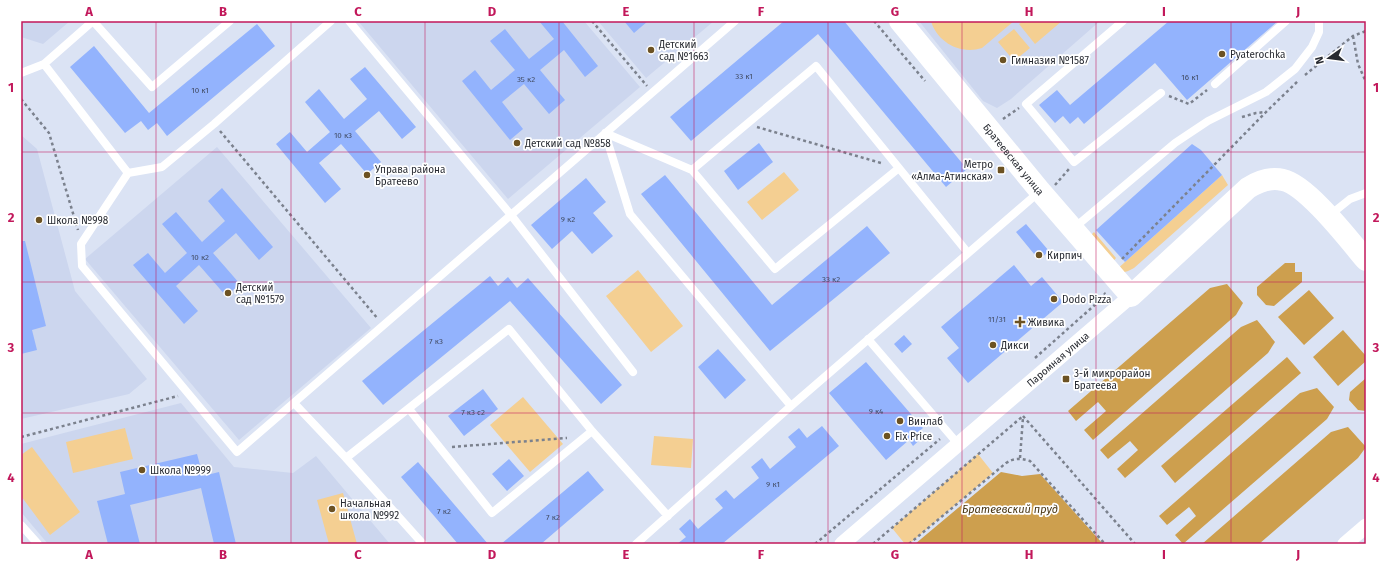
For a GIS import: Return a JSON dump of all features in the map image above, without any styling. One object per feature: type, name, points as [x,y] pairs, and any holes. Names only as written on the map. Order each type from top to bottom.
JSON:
[{"type":"street","name":"Братеевская улица","points":[[900,21],[1045,191],[1073,229],[1131,296]]},
{"type":"street","name":"Паромная улица","points":[[842,544],[1131,296],[1248,188],[1265,180],[1283,180],[1301,189],[1328,217]]},
{"type":"street","points":[[1328,217],[1366,260]]},
{"type":"street","points":[[1345,544],[1366,526]]},
{"type":"lane","points":[[21,73],[44,64],[93,21],[152,87],[230,21]]},
{"type":"lane","points":[[331,21],[214,124],[162,167],[128,173],[82,244],[82,266],[237,452],[735,21]]},
{"type":"lane","points":[[349,21],[511,215],[633,372]]},
{"type":"lane","points":[[1123,21],[1026,104],[1074,162],[1161,93]]},
{"type":"lane","points":[[1215,84],[1286,21]]},
{"type":"lane","points":[[1073,229],[1175,143],[1208,121],[1266,92],[1295,69],[1312,47],[1319,32],[1319,21]]},
{"type":"lane","points":[[44,64],[128,173]]},
{"type":"lane","points":[[692,170],[816,66],[968,253]]},
{"type":"lane","points":[[605,133],[692,170],[775,269],[899,168]]},
{"type":"lane","points":[[605,133],[630,214],[791,406]]},
{"type":"lane","points":[[636,544],[868,339],[968,253],[1045,191]]},
{"type":"lane","points":[[1328,217],[1350,199],[1366,193]]},
{"type":"lane","points":[[346,458],[509,329],[588,433],[668,516]]},
{"type":"lane","points":[[868,339],[958,444]]},
{"type":"lane","points":[[294,403],[346,458],[423,544]]},
{"type":"lane","points":[[409,409],[492,513],[588,433]]},
{"type":"lane","points":[[21,525],[38,544]]},
{"type":"path","points":[[592,21],[652,93]]},
{"type":"path","points":[[874,21],[925,81]]},
{"type":"path","points":[[1304,76],[1353,36],[1366,31]]},
{"type":"path","points":[[1353,36],[1358,64],[1366,82]]},
{"type":"path","points":[[1121,260],[1298,81]]},
{"type":"path","points":[[1161,93],[1189,104],[1215,84]]},
{"type":"path","points":[[21,99],[49,133],[82,244]]},
{"type":"path","points":[[1002,120],[1026,104]]},
{"type":"path","points":[[1236,119],[1256,113],[1266,112]]},
{"type":"path","points":[[214,124],[383,326]]},
{"type":"path","points":[[747,124],[899,168]]},
{"type":"path","points":[[1045,191],[1074,162]]},
{"type":"path","points":[[1031,362],[1106,295],[1102,290]]},
{"type":"path","points":[[21,437],[188,393]]},
{"type":"path","points":[[1020,458],[1023,416]]},
{"type":"path","points":[[873,544],[1023,416]]},
{"type":"path","points":[[1023,416],[1135,544]]},
{"type":"path","points":[[440,448],[588,433]]},
{"type":"path","points":[[815,544],[948,433]]},
{"type":"path","points":[[909,544],[1006,463],[1013,459],[1020,458],[1030,461],[1105,544]]},
{"type":"shaded area","points":[[21,21],[70,21],[43,44],[21,37]]},
{"type":"shaded area","name":"Детский сад №858","points":[[358,21],[584,21],[640,87],[508,199]]},
{"type":"shaded area","name":"Детский сад №1663","points":[[598,21],[714,21],[646,78]]},
{"type":"shaded area","name":"Гимназия №1587","points":[[919,21],[1100,21],[1011,99],[997,108],[983,101]]},
{"type":"shaded area","points":[[931,21],[1014,21],[982,48],[966,50],[950,45],[944,41],[938,35]]},
{"type":"shaded area","points":[[1023,21],[1062,21],[1035,44],[1019,24]]},
{"type":"shaded area","points":[[1014,29],[1030,48],[1014,61],[998,42]]},
{"type":"shaded area","name":"Школа №998","points":[[21,135],[37,149],[75,291],[147,379],[129,394],[21,419]]},
{"type":"shaded area","name":"Детский сад №1579","points":[[217,147],[371,328],[239,440],[85,259]]},
{"type":"shaded area","points":[[784,172],[799,190],[762,220],[747,202]]},
{"type":"shaded area","points":[[1222,175],[1228,185],[1134,268],[1124,272],[1115,271]]},
{"type":"shaded area","points":[[1094,232],[1116,258],[1110,265],[1087,239]]},
{"type":"shaded area","points":[[638,270],[683,326],[651,352],[606,296]]},
{"type":"shaded area","points":[[523,397],[563,444],[530,472],[490,425]]},
{"type":"shaded area","name":"Школа №999","points":[[181,403],[234,467],[293,473],[316,456],[390,544],[48,544],[21,512],[21,444]]},
{"type":"shaded area","points":[[125,428],[133,459],[73,473],[66,442]]},
{"type":"shaded area","points":[[654,436],[693,439],[691,468],[651,465]]},
{"type":"shaded area","points":[[32,447],[80,512],[50,535],[21,496],[21,455]]},
{"type":"shaded area","points":[[978,454],[993,473],[909,544],[905,544],[892,528]]},
{"type":"shaded area","points":[[343,493],[357,544],[329,544],[317,500]]},
{"type":"water","points":[[1285,263],[1295,263],[1295,272],[1302,272],[1302,282],[1274,306],[1266,305],[1257,295],[1257,287]]},
{"type":"water","points":[[1227,284],[1243,303],[1236,315],[1093,440],[1084,430],[1106,411],[1098,402],[1076,421],[1068,411],[1210,288]]},
{"type":"water","points":[[1309,290],[1334,318],[1304,345],[1278,317]]},
{"type":"water","points":[[1257,320],[1275,342],[1268,353],[1125,478],[1117,469],[1138,450],[1130,441],[1108,459],[1100,450],[1241,327]]},
{"type":"water","points":[[1343,330],[1366,356],[1366,361],[1338,386],[1313,357]]},
{"type":"water","points":[[1287,357],[1301,373],[1175,483],[1161,466]]},
{"type":"water","points":[[1366,378],[1366,411],[1358,410],[1349,400],[1350,392]]},
{"type":"water","points":[[1317,388],[1334,407],[1327,419],[1183,544],[1175,535],[1196,516],[1189,507],[1167,525],[1159,516],[1300,393]]},
{"type":"water","points":[[1348,427],[1366,447],[1358,458],[1259,544],[1202,544],[1331,432]]},
{"type":"water","name":"Братеевский пруд","points":[[1001,472],[1022,476],[1040,474],[1103,544],[915,544]]},
{"type":"building","points":[[539,21],[562,21],[598,66],[585,77],[564,50],[540,70],[565,100],[549,114],[524,84],[502,102],[523,129],[510,140],[462,81],[475,70],[491,90],[515,70],[490,41],[505,29],[529,59],[554,39]]},
{"type":"building","points":[[624,21],[648,21],[634,33]]},
{"type":"building","points":[[784,21],[844,21],[967,169],[946,187],[818,34],[691,141],[670,117]]},
{"type":"building","points":[[1169,21],[1278,21],[1187,100],[1155,63],[1084,124],[1078,117],[1070,124],[1063,116],[1055,123],[1039,105],[1057,90],[1070,105]]},
{"type":"building","points":[[257,24],[275,46],[167,136],[157,123],[148,130],[141,121],[125,133],[70,67],[94,46],[149,113]]},
{"type":"building","points":[[365,67],[416,127],[402,139],[379,111],[355,131],[381,162],[367,174],[341,144],[319,163],[341,189],[325,203],[276,144],[290,132],[307,152],[330,132],[305,102],[319,89],[344,119],[367,99],[350,79]]},
{"type":"building","points":[[759,143],[773,162],[738,190],[724,171]]},
{"type":"building","points":[[1192,144],[1201,150],[1222,175],[1125,262],[1096,230]]},
{"type":"building","points":[[665,175],[772,305],[867,226],[890,253],[770,351],[641,194]]},
{"type":"building","points":[[586,178],[606,202],[593,213],[613,236],[592,254],[572,231],[552,249],[531,225]]},
{"type":"building","points":[[222,188],[273,247],[259,260],[236,233],[213,253],[240,284],[226,296],[199,265],[176,286],[198,311],[184,324],[133,265],[148,253],[165,273],[187,253],[162,224],[176,212],[202,242],[225,221],[208,201]]},
{"type":"building","points":[[1026,224],[1049,251],[1039,260],[1016,232]]},
{"type":"building","points":[[21,241],[25,241],[46,326],[32,330],[37,350],[21,354]]},
{"type":"building","points":[[1014,265],[1031,286],[1042,277],[1063,302],[968,383],[947,358],[959,348],[941,327]]},
{"type":"building","points":[[490,276],[498,286],[508,277],[517,288],[528,278],[622,385],[601,404],[510,301],[383,405],[362,381]]},
{"type":"building","points":[[904,335],[912,344],[902,353],[894,344]]},
{"type":"building","points":[[718,349],[746,380],[725,399],[698,367]]},
{"type":"building","points":[[866,362],[923,428],[917,433],[922,438],[913,446],[909,440],[886,460],[829,393]]},
{"type":"building","points":[[483,389],[498,409],[464,436],[448,416]]},
{"type":"building","points":[[822,426],[839,446],[722,544],[677,544],[686,537],[679,529],[690,519],[698,529],[723,508],[715,499],[726,490],[734,499],[759,478],[751,467],[762,458],[770,469],[796,447],[788,437],[799,428],[807,438]]},
{"type":"building","points":[[197,454],[203,476],[219,472],[236,544],[214,544],[201,488],[130,505],[140,544],[108,544],[97,501],[125,494],[120,472]]},
{"type":"building","points":[[509,459],[524,476],[507,491],[492,474]]},
{"type":"building","points":[[418,462],[488,544],[458,544],[401,477]]},
{"type":"building","points":[[588,471],[604,490],[541,544],[501,544]]},
{"type":"place","name":"Детский сад №1663","points":[[651,50]]},
{"type":"place","name":"Pyaterochka","points":[[1222,54]]},
{"type":"place","name":"Гимназия №1587","points":[[1003,60]]},
{"type":"place","name":"Детский сад №858","points":[[517,143]]},
{"type":"place","name":"Метро «Алма-Атинская»","points":[[1001,170]]},
{"type":"place","name":"Управа района Братеево","points":[[367,175]]},
{"type":"place","name":"Школа №998","points":[[39,220]]},
{"type":"place","name":"Кирпич","points":[[1039,255]]},
{"type":"place","name":"Детский сад №1579","points":[[228,293]]},
{"type":"place","name":"Dodo Pizza","points":[[1054,299]]},
{"type":"place","name":"Живика","points":[[1020,322]]},
{"type":"place","name":"Дикси","points":[[993,345]]},
{"type":"place","name":"3-й микрорайон Братеева","points":[[1066,379]]},
{"type":"place","name":"Винлаб","points":[[900,421]]},
{"type":"place","name":"Fix Price","points":[[887,436]]},
{"type":"place","name":"Школа №999","points":[[142,470]]},
{"type":"place","name":"Начальная школа №992","points":[[332,509]]}]
